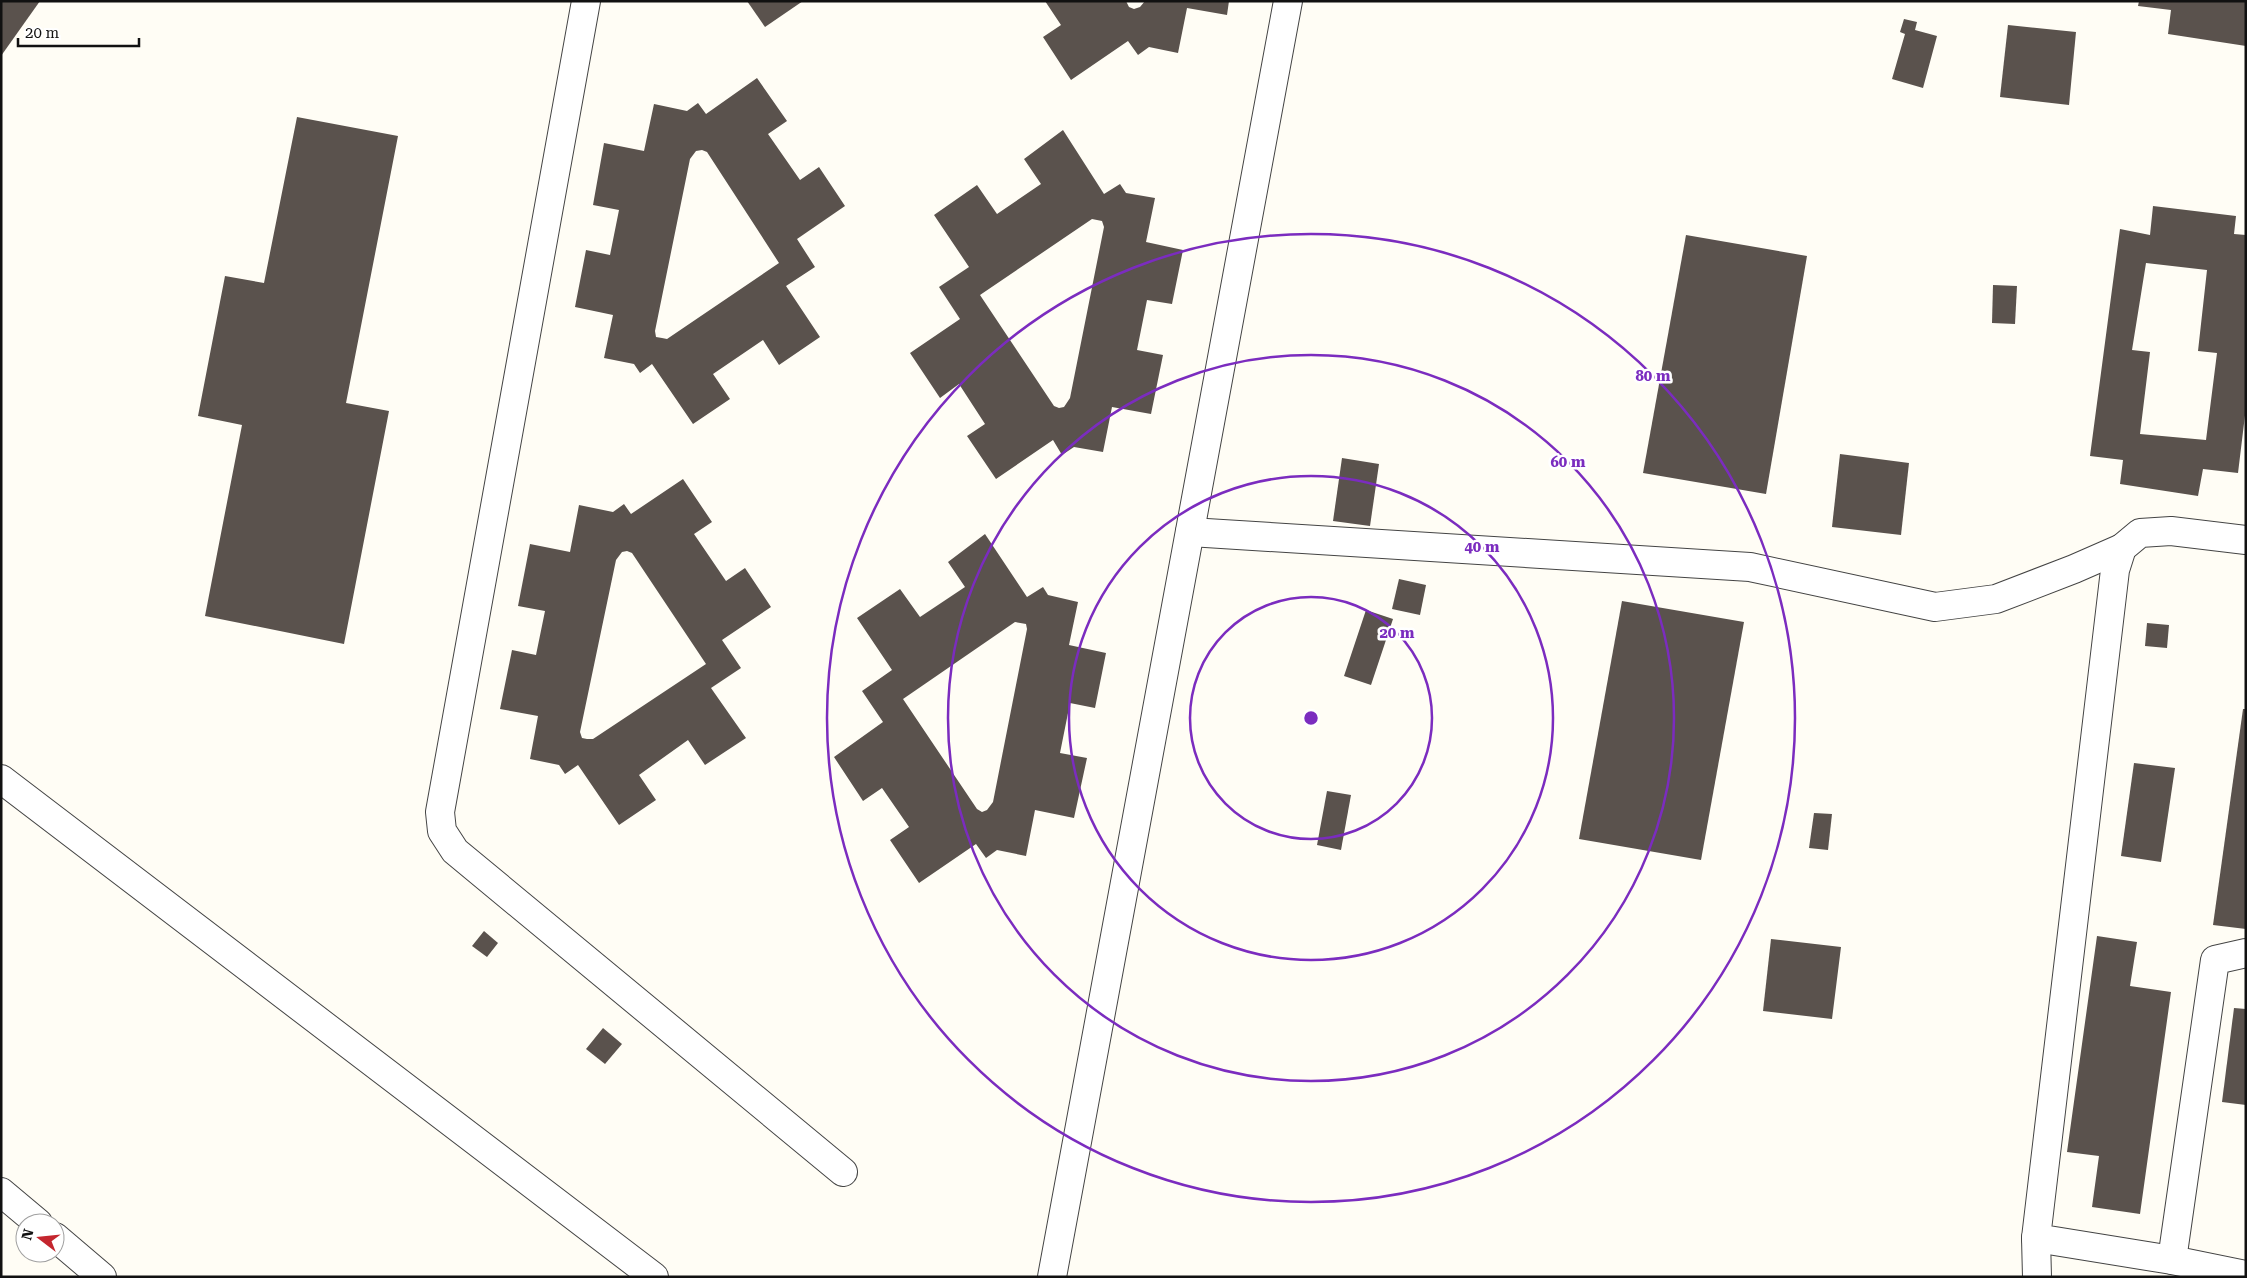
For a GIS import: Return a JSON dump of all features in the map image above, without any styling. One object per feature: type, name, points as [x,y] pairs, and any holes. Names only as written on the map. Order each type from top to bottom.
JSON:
[{"type":"street","points":[[586,1],[440,812],[442,831],[456,851],[844,1172]]},
{"type":"street","points":[[1052,1277],[1288,1]]},
{"type":"street","points":[[1190,532],[1750,567],[1934,607],[1996,598],[2074,569],[2122,548],[2140,534],[2171,531],[2246,540]]},
{"type":"street","points":[[2037,1277],[2036,1238],[2115,570],[2122,548]]},
{"type":"street","points":[[1,779],[654,1277]]},
{"type":"street","points":[[2172,1260],[2215,960],[2246,953]]},
{"type":"street","points":[[1,1192],[26,1213]]},
{"type":"street","points":[[2036,1238],[2172,1260],[2246,1275]]},
{"type":"street","points":[[65,1246],[102,1277]]},
{"type":"building","points":[[1,1],[40,1],[1,56]]},
{"type":"building","points":[[747,1],[803,1],[765,27]]},
{"type":"building","points":[[1045,1],[1126,1],[1129,7],[1134,9],[1140,7],[1145,1],[1229,1],[1227,15],[1187,8],[1178,53],[1149,47],[1138,55],[1128,41],[1071,80],[1043,37],[1061,25]]},
{"type":"building","points":[[2139,1],[2246,1],[2246,46],[2168,34],[2171,10],[2138,6]]},
{"type":"building","points":[[1904,19],[1917,22],[1915,30],[1937,36],[1923,88],[1892,79],[1905,34],[1900,32]]},
{"type":"building","points":[[2008,25],[2076,32],[2069,105],[2000,97]]},
{"type":"building","points":[[757,78],[787,121],[768,134],[800,180],[819,167],[845,206],[797,239],[815,267],[786,286],[820,337],[779,365],[763,340],[713,374],[730,399],[693,424],[652,364],[640,373],[634,364],[604,358],[613,315],[575,307],[586,250],[610,255],[619,210],[593,205],[604,143],[644,151],[654,104],[687,111],[698,103],[706,114]],"holes":[[[702,150],[707,152],[779,263],[667,339],[656,337],[655,331],[690,159],[696,151]]]},
{"type":"building","points":[[297,117],[398,136],[346,403],[389,411],[344,644],[205,616],[242,425],[198,416],[225,276],[264,283]]},
{"type":"building","points":[[1063,130],[1104,194],[1120,184],[1126,193],[1155,198],[1146,242],[1183,250],[1172,304],[1147,300],[1137,350],[1163,355],[1151,414],[1112,407],[1103,452],[1074,447],[1062,455],[1053,440],[996,479],[967,436],[985,424],[959,384],[940,398],[910,353],[960,319],[939,287],[969,267],[934,215],[977,185],[997,214],[1041,184],[1024,159]],"holes":[[[1092,219],[1102,221],[1104,227],[1070,398],[1064,407],[1059,408],[1054,406],[980,295]]]},
{"type":"building","points":[[2153,206],[2236,216],[2234,234],[2246,235],[2246,407],[2238,473],[2203,469],[2198,496],[2120,484],[2123,460],[2090,456],[2120,229],[2150,235]],"holes":[[[2146,263],[2207,270],[2198,351],[2217,353],[2206,440],[2140,434],[2150,352],[2132,350]]]},
{"type":"building","points":[[1686,235],[1807,256],[1766,494],[1643,473]]},
{"type":"building","points":[[1993,285],[2017,286],[2015,324],[1992,323]]},
{"type":"building","points":[[1840,454],[1909,463],[1901,535],[1832,527]]},
{"type":"building","points":[[1342,458],[1379,464],[1370,526],[1333,521]]},
{"type":"building","points":[[683,479],[712,522],[694,534],[726,581],[745,568],[771,607],[722,640],[741,668],[711,688],[746,738],[705,765],[688,740],[639,775],[656,800],[619,825],[578,765],[565,774],[559,765],[530,759],[538,716],[500,709],[512,650],[536,655],[545,611],[518,606],[530,544],[570,552],[579,505],[613,512],[624,504],[631,514]],"holes":[[[622,552],[632,553],[706,664],[593,739],[582,738],[580,732],[616,560]]]},
{"type":"building","points":[[985,534],[1027,597],[1043,587],[1048,595],[1078,602],[1069,645],[1106,653],[1095,708],[1070,703],[1060,753],[1087,758],[1074,818],[1035,810],[1026,856],[997,850],[986,858],[976,844],[919,883],[890,840],[909,827],[882,788],[863,801],[834,757],[883,722],[862,691],[892,670],[857,618],[900,589],[920,617],[965,587],[948,562]],"holes":[[[1015,622],[1026,624],[1027,629],[993,802],[987,810],[982,812],[977,809],[903,699]]]},
{"type":"building","points":[[1399,579],[1426,585],[1420,615],[1392,609]]},
{"type":"building","points":[[1622,601],[1744,622],[1701,860],[1579,839]]},
{"type":"building","points":[[1366,610],[1393,619],[1371,685],[1344,676]]},
{"type":"building","points":[[2147,623],[2169,625],[2167,648],[2145,646]]},
{"type":"building","points":[[2243,709],[2246,709],[2246,929],[2213,925]]},
{"type":"building","points":[[2134,763],[2175,768],[2161,862],[2121,856]]},
{"type":"building","points":[[1327,791],[1351,795],[1341,850],[1317,845]]},
{"type":"building","points":[[1814,813],[1832,814],[1828,850],[1809,848]]},
{"type":"building","points":[[484,931],[498,943],[487,957],[472,946]]},
{"type":"building","points":[[2097,936],[2137,942],[2130,986],[2171,992],[2140,1214],[2092,1207],[2099,1156],[2067,1152]]},
{"type":"building","points":[[1771,939],[1841,947],[1832,1019],[1763,1011]]},
{"type":"building","points":[[2234,1008],[2246,1009],[2246,1105],[2222,1102]]},
{"type":"building","points":[[603,1028],[622,1044],[605,1064],[586,1049]]}]
